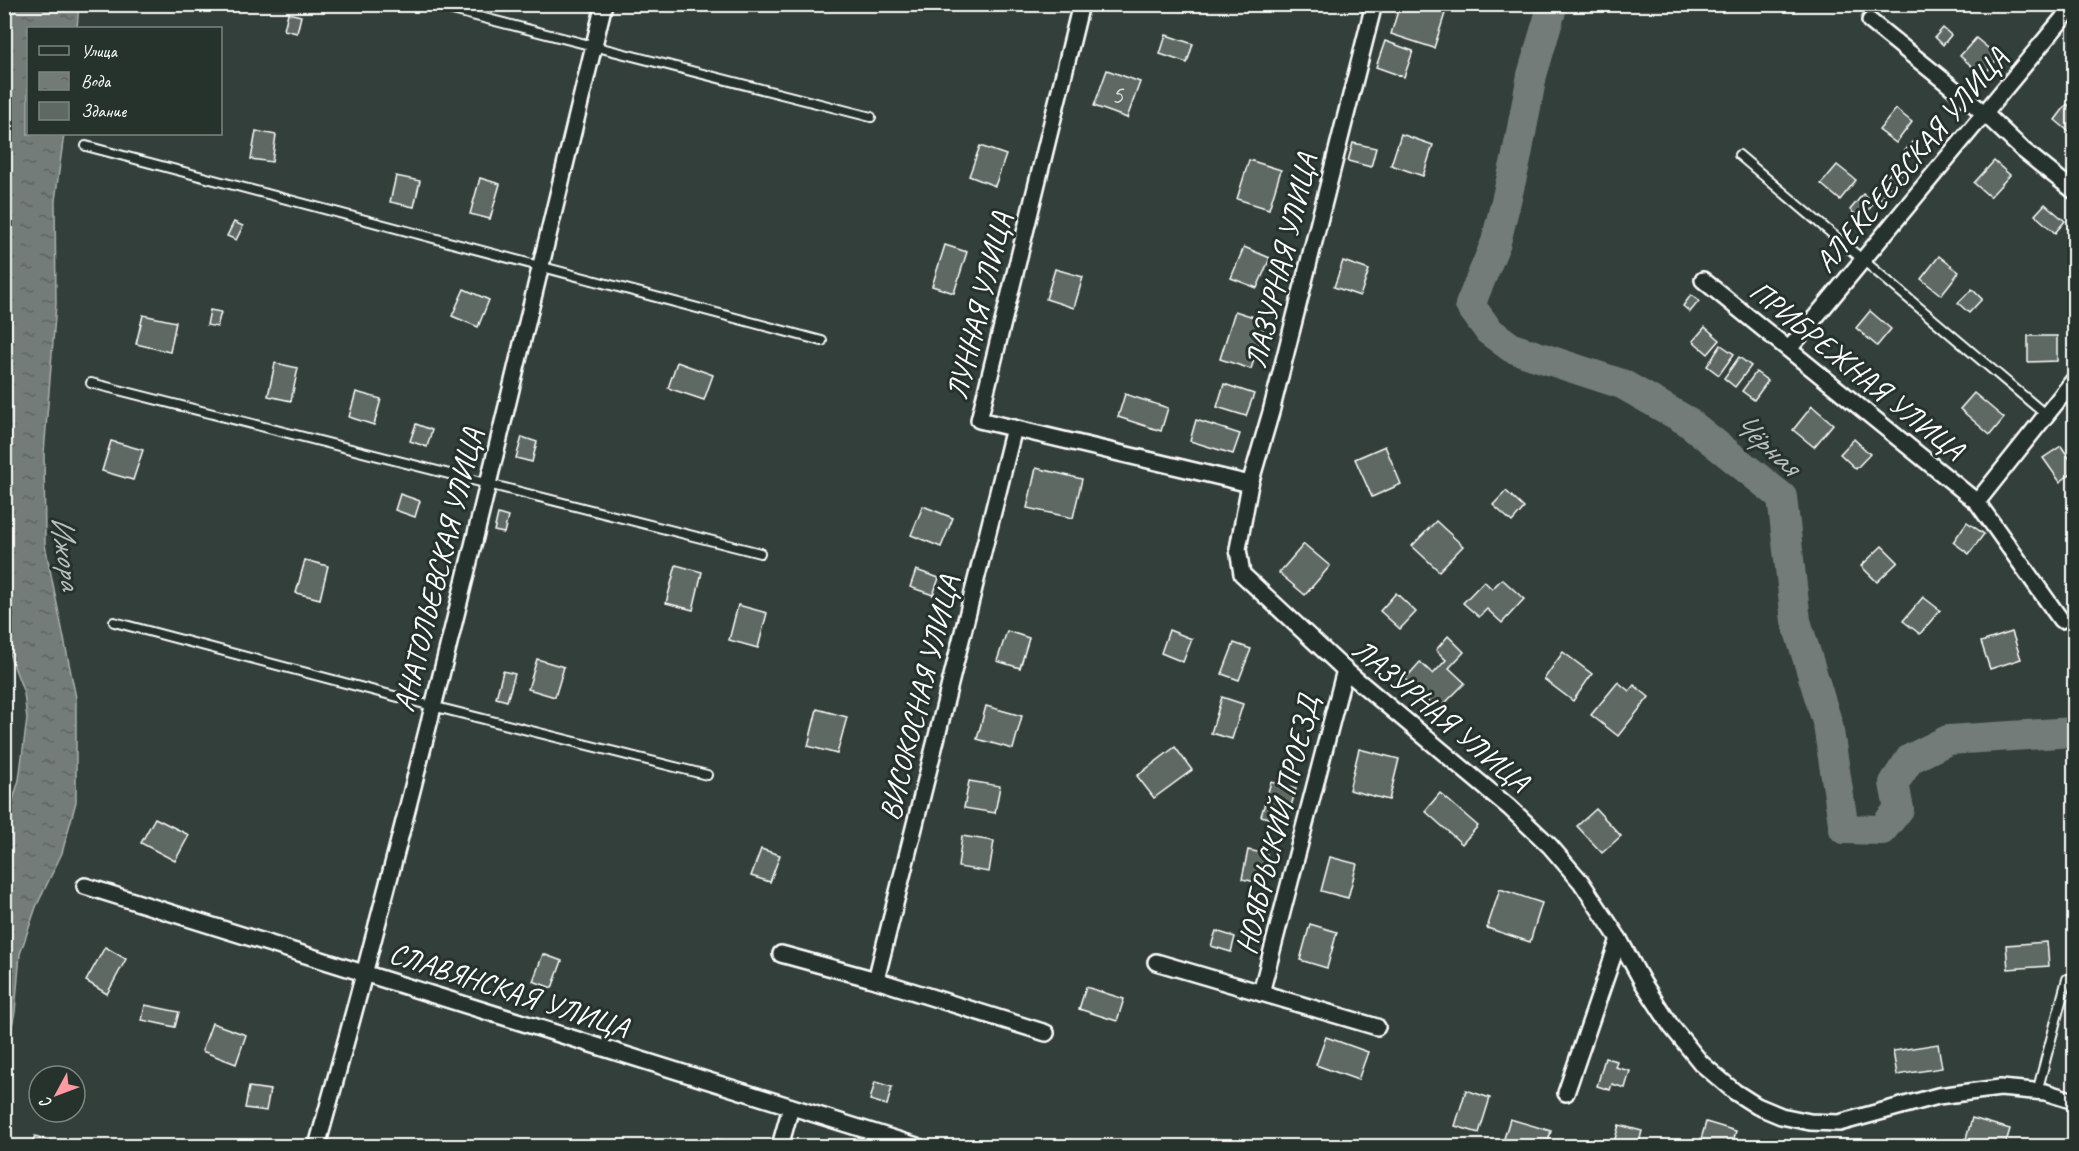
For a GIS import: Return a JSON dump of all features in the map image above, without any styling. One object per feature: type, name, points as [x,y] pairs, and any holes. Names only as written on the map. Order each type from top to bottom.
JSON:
[{"type":"street","name":"АНАТОЛЬЕВСКАЯ УЛИЦА","points":[[317,1146],[366,973],[604,4]]},
{"type":"street","name":"ЛУННАЯ УЛИЦА","points":[[1081,4],[979,420],[1250,484]]},
{"type":"street","name":"ЛАЗУРНАЯ УЛИЦА","points":[[1374,4],[1271,412],[1250,484],[1238,549],[1242,574],[1345,670],[1510,808],[1550,846],[1581,882],[1619,939],[1648,992],[1671,1026],[1701,1063],[1735,1092],[1757,1106],[1780,1116],[1810,1122],[1839,1123],[1938,1095],[2000,1088],[2037,1092],[2074,1101]]},
{"type":"street","name":"АЛЕКСЕЕВСКАЯ УЛИЦА","points":[[1789,349],[2074,5]]},
{"type":"street","points":[[1870,21],[1984,113],[2023,150],[2074,191]]},
{"type":"street","name":"ПРИБРЕЖНАЯ УЛИЦА","points":[[1703,280],[1977,502],[2061,620]]},
{"type":"street","name":"ПРИБРЕЖНАЯ УЛИЦА","points":[[1977,502],[2074,380]]},
{"type":"street","name":"ВИСОКОСНАЯ УЛИЦА","points":[[876,981],[1014,428]]},
{"type":"street","name":"НОЯБРЬСКИЙ ПРОЕЗД","points":[[1261,993],[1345,670]]},
{"type":"street","name":"СЛАВЯНСКАЯ УЛИЦА","points":[[85,886],[916,1146]]},
{"type":"street","points":[[1566,1093],[1619,939]]},
{"type":"street","points":[[781,954],[1046,1033]]},
{"type":"street","points":[[1156,962],[1377,1027]]},
{"type":"street","points":[[780,1146],[791,1107]]},
{"type":"lane","points":[[429,4],[871,117]]},
{"type":"lane","points":[[86,146],[822,340]]},
{"type":"lane","points":[[1739,155],[2046,415]]},
{"type":"lane","points":[[91,383],[760,553]]},
{"type":"lane","points":[[114,622],[432,706],[708,775]]},
{"type":"lane","points":[[2037,1092],[2067,979]]},
{"type":"lane","points":[[2071,1146],[2074,1133]]},
{"type":"water","name":"Ижора","points":[[5,4],[79,5],[77,27],[27,27],[27,135],[64,135],[55,201],[56,304],[44,453],[45,545],[76,698],[76,802],[62,853],[36,907],[20,954],[15,1012],[5,1058],[5,826],[19,780],[27,719],[24,693],[9,653],[4,614]]},
{"type":"building","points":[[1400,4],[1448,4],[1434,48],[1391,34]]},
{"type":"building","points":[[288,13],[301,16],[297,33],[284,30]]},
{"type":"building","points":[[1943,28],[1951,35],[1943,45],[1935,37]]},
{"type":"building","points":[[1166,35],[1193,44],[1187,63],[1160,54]]},
{"type":"building","points":[[1976,38],[1999,57],[1983,76],[1960,56]]},
{"type":"building","points":[[1385,41],[1413,51],[1404,77],[1376,67]]},
{"type":"building","points":[[1107,70],[1140,82],[1127,118],[1094,106]]},
{"type":"building","points":[[2067,104],[2074,110],[2074,136],[2055,120]]},
{"type":"building","points":[[1896,109],[1912,122],[1896,143],[1879,130]]},
{"type":"building","points":[[256,131],[276,135],[272,162],[251,159]]},
{"type":"building","points":[[1401,134],[1433,145],[1423,176],[1391,165]]},
{"type":"building","points":[[1912,142],[1919,147],[1911,157],[1904,152]]},
{"type":"building","points":[[1353,143],[1376,148],[1371,167],[1348,161]]},
{"type":"building","points":[[980,146],[1006,155],[995,186],[969,176]]},
{"type":"building","points":[[1249,160],[1281,170],[1269,209],[1237,199]]},
{"type":"building","points":[[1994,161],[2010,175],[1990,197],[1974,183]]},
{"type":"building","points":[[1837,165],[1856,180],[1840,200],[1821,184]]},
{"type":"building","points":[[1894,168],[1901,174],[1893,184],[1886,178]]},
{"type":"building","points":[[396,176],[420,181],[414,207],[390,202]]},
{"type":"building","points":[[480,178],[500,184],[490,219],[470,214]]},
{"type":"building","points":[[1884,183],[1891,188],[1882,199],[1875,194]]},
{"type":"building","points":[[1863,194],[1874,203],[1861,219],[1850,210]]},
{"type":"building","points":[[2045,204],[2065,221],[2055,233],[2035,215]]},
{"type":"building","points":[[234,222],[243,226],[236,240],[227,236]]},
{"type":"building","points":[[945,245],[967,252],[954,293],[932,286]]},
{"type":"building","points":[[1244,247],[1270,258],[1257,288],[1231,278]]},
{"type":"building","points":[[1939,256],[1959,272],[1941,295],[1921,279]]},
{"type":"building","points":[[1343,261],[1369,270],[1360,296],[1334,287]]},
{"type":"building","points":[[1055,269],[1083,277],[1074,308],[1046,299]]},
{"type":"building","points":[[464,289],[489,300],[478,327],[452,316]]},
{"type":"building","points":[[1972,289],[1982,299],[1969,313],[1958,303]]},
{"type":"building","points":[[1691,295],[1699,301],[1690,312],[1683,306]]},
{"type":"building","points":[[210,310],[221,312],[217,327],[207,325]]},
{"type":"building","points":[[1235,311],[1266,321],[1251,369],[1220,359]]},
{"type":"building","points":[[1870,311],[1891,329],[1877,346],[1856,328]]},
{"type":"building","points":[[143,315],[176,322],[170,352],[136,344]]},
{"type":"building","points":[[1705,327],[1720,340],[1708,354],[1693,341]]},
{"type":"building","points":[[2028,336],[2057,336],[2057,361],[2028,362]]},
{"type":"building","points":[[1721,345],[1734,354],[1719,375],[1707,366]]},
{"type":"building","points":[[1739,357],[1751,366],[1735,387],[1724,378]]},
{"type":"building","points":[[677,362],[713,375],[704,400],[668,388]]},
{"type":"building","points":[[275,363],[298,368],[291,401],[268,396]]},
{"type":"building","points":[[1756,372],[1768,381],[1754,400],[1742,391]]},
{"type":"building","points":[[1224,384],[1254,394],[1246,416],[1217,407]]},
{"type":"building","points":[[356,392],[381,399],[374,425],[349,417]]},
{"type":"building","points":[[1974,393],[2004,418],[1990,435],[1960,409]]},
{"type":"building","points":[[1125,394],[1168,408],[1161,431],[1118,417]]},
{"type":"building","points":[[1812,406],[1833,424],[1814,447],[1793,430]]},
{"type":"building","points":[[1196,420],[1240,434],[1233,454],[1190,441]]},
{"type":"building","points":[[416,424],[432,430],[427,447],[410,441]]},
{"type":"building","points":[[522,437],[537,442],[532,462],[516,458]]},
{"type":"building","points":[[1854,439],[1870,454],[1856,469],[1840,454]]},
{"type":"building","points":[[111,441],[143,450],[133,480],[102,471]]},
{"type":"building","points":[[1385,446],[1401,484],[1372,497],[1355,459]]},
{"type":"building","points":[[2061,446],[2074,465],[2074,471],[2060,482],[2043,458]]},
{"type":"building","points":[[1036,468],[1082,479],[1073,518],[1027,508]]},
{"type":"building","points":[[1506,491],[1524,508],[1512,522],[1493,505]]},
{"type":"building","points":[[400,494],[420,501],[415,517],[395,510]]},
{"type":"building","points":[[923,506],[953,518],[941,547],[911,535]]},
{"type":"building","points":[[498,514],[508,517],[504,533],[494,531]]},
{"type":"building","points":[[1436,521],[1463,546],[1439,571],[1412,546]]},
{"type":"building","points":[[1967,522],[1984,534],[1969,554],[1953,542]]},
{"type":"building","points":[[1304,544],[1330,566],[1305,595],[1279,573]]},
{"type":"building","points":[[1882,546],[1898,562],[1877,582],[1861,566]]},
{"type":"building","points":[[305,560],[328,566],[320,599],[296,593]]},
{"type":"building","points":[[676,565],[702,572],[693,610],[666,603]]},
{"type":"building","points":[[916,570],[939,578],[933,595],[910,587]]},
{"type":"building","points":[[1502,579],[1524,599],[1502,623],[1487,609],[1479,617],[1463,603],[1484,581],[1492,589]]},
{"type":"building","points":[[1396,593],[1416,612],[1400,629],[1380,611]]},
{"type":"building","points":[[1923,597],[1940,610],[1920,634],[1903,621]]},
{"type":"building","points":[[738,605],[767,613],[758,648],[729,640]]},
{"type":"building","points":[[1169,630],[1192,639],[1183,662],[1161,653]]},
{"type":"building","points":[[1007,631],[1029,638],[1020,668],[997,661]]},
{"type":"building","points":[[2012,632],[2021,659],[1990,669],[1981,642]]},
{"type":"building","points":[[1448,636],[1464,652],[1449,668],[1465,683],[1438,710],[1405,679],[1420,662],[1433,674],[1446,660],[1436,650]]},
{"type":"building","points":[[1234,643],[1251,649],[1239,680],[1222,674]]},
{"type":"building","points":[[1563,652],[1592,674],[1573,701],[1544,679]]},
{"type":"building","points":[[537,659],[564,667],[555,697],[528,689]]},
{"type":"building","points":[[503,671],[515,674],[507,701],[496,698]]},
{"type":"building","points":[[1618,682],[1629,691],[1634,685],[1649,697],[1618,736],[1591,715]]},
{"type":"building","points":[[1222,697],[1243,704],[1232,739],[1211,733]]},
{"type":"building","points":[[986,706],[1022,716],[1013,749],[977,739]]},
{"type":"building","points":[[817,709],[847,717],[837,754],[808,746]]},
{"type":"building","points":[[1175,747],[1192,770],[1154,798],[1137,776]]},
{"type":"building","points":[[1359,749],[1399,759],[1389,800],[1349,790]]},
{"type":"building","points":[[969,781],[1000,786],[995,813],[964,808]]},
{"type":"building","points":[[1271,782],[1296,789],[1286,823],[1261,816]]},
{"type":"building","points":[[1440,793],[1478,826],[1462,844],[1425,811]]},
{"type":"building","points":[[1596,809],[1621,836],[1602,853],[1577,826]]},
{"type":"building","points":[[155,818],[189,835],[175,861],[141,843]]},
{"type":"building","points":[[962,836],[994,841],[989,872],[958,867]]},
{"type":"building","points":[[761,849],[780,855],[770,882],[751,876]]},
{"type":"building","points":[[1248,850],[1267,854],[1261,883],[1242,879]]},
{"type":"building","points":[[1330,857],[1357,864],[1348,898],[1321,891]]},
{"type":"building","points":[[1500,889],[1542,903],[1530,942],[1487,928]]},
{"type":"building","points":[[1310,924],[1337,932],[1327,968],[1300,960]]},
{"type":"building","points":[[1216,931],[1235,937],[1231,952],[1211,946]]},
{"type":"building","points":[[2047,942],[2049,966],[2008,969],[2006,945]]},
{"type":"building","points":[[105,947],[126,959],[107,994],[86,981]]},
{"type":"building","points":[[543,954],[562,961],[552,988],[533,981]]},
{"type":"building","points":[[1086,987],[1124,999],[1117,1021],[1079,1009]]},
{"type":"building","points":[[145,1005],[179,1012],[175,1027],[142,1020]]},
{"type":"building","points":[[212,1023],[246,1035],[236,1064],[202,1051]]},
{"type":"building","points":[[1326,1037],[1368,1052],[1358,1080],[1316,1065]]},
{"type":"building","points":[[1938,1044],[1942,1068],[1897,1075],[1893,1051]]},
{"type":"building","points":[[1605,1058],[1617,1061],[1615,1067],[1630,1071],[1625,1088],[1612,1084],[1610,1090],[1597,1086]]},
{"type":"building","points":[[875,1082],[892,1087],[887,1105],[870,1100]]},
{"type":"building","points":[[249,1087],[270,1090],[266,1111],[245,1108]]},
{"type":"building","points":[[1466,1090],[1490,1098],[1479,1133],[1455,1126]]},
{"type":"building","points":[[1972,1118],[2010,1129],[2005,1146],[1964,1146]]},
{"type":"building","points":[[1510,1119],[1551,1131],[1547,1146],[1502,1145]]},
{"type":"building","points":[[1706,1122],[1736,1131],[1732,1146],[1699,1146]]},
{"type":"building","points":[[1619,1125],[1642,1131],[1638,1146],[1613,1146]]},
{"type":"building","points":[[35,1136],[65,1146],[31,1146]]},
{"type":"building","points":[[717,1139],[740,1146],[715,1146]]},
{"type":"waterway","name":"Чёрная","points":[[1553,4],[1532,75],[1516,160],[1496,242],[1470,305],[1489,331],[1512,348],[1622,384],[1687,421],[1782,497],[1796,621],[1828,725],[1844,829],[1882,830],[1899,809],[1894,783],[1910,759],[1948,740],[2074,732]]}]
